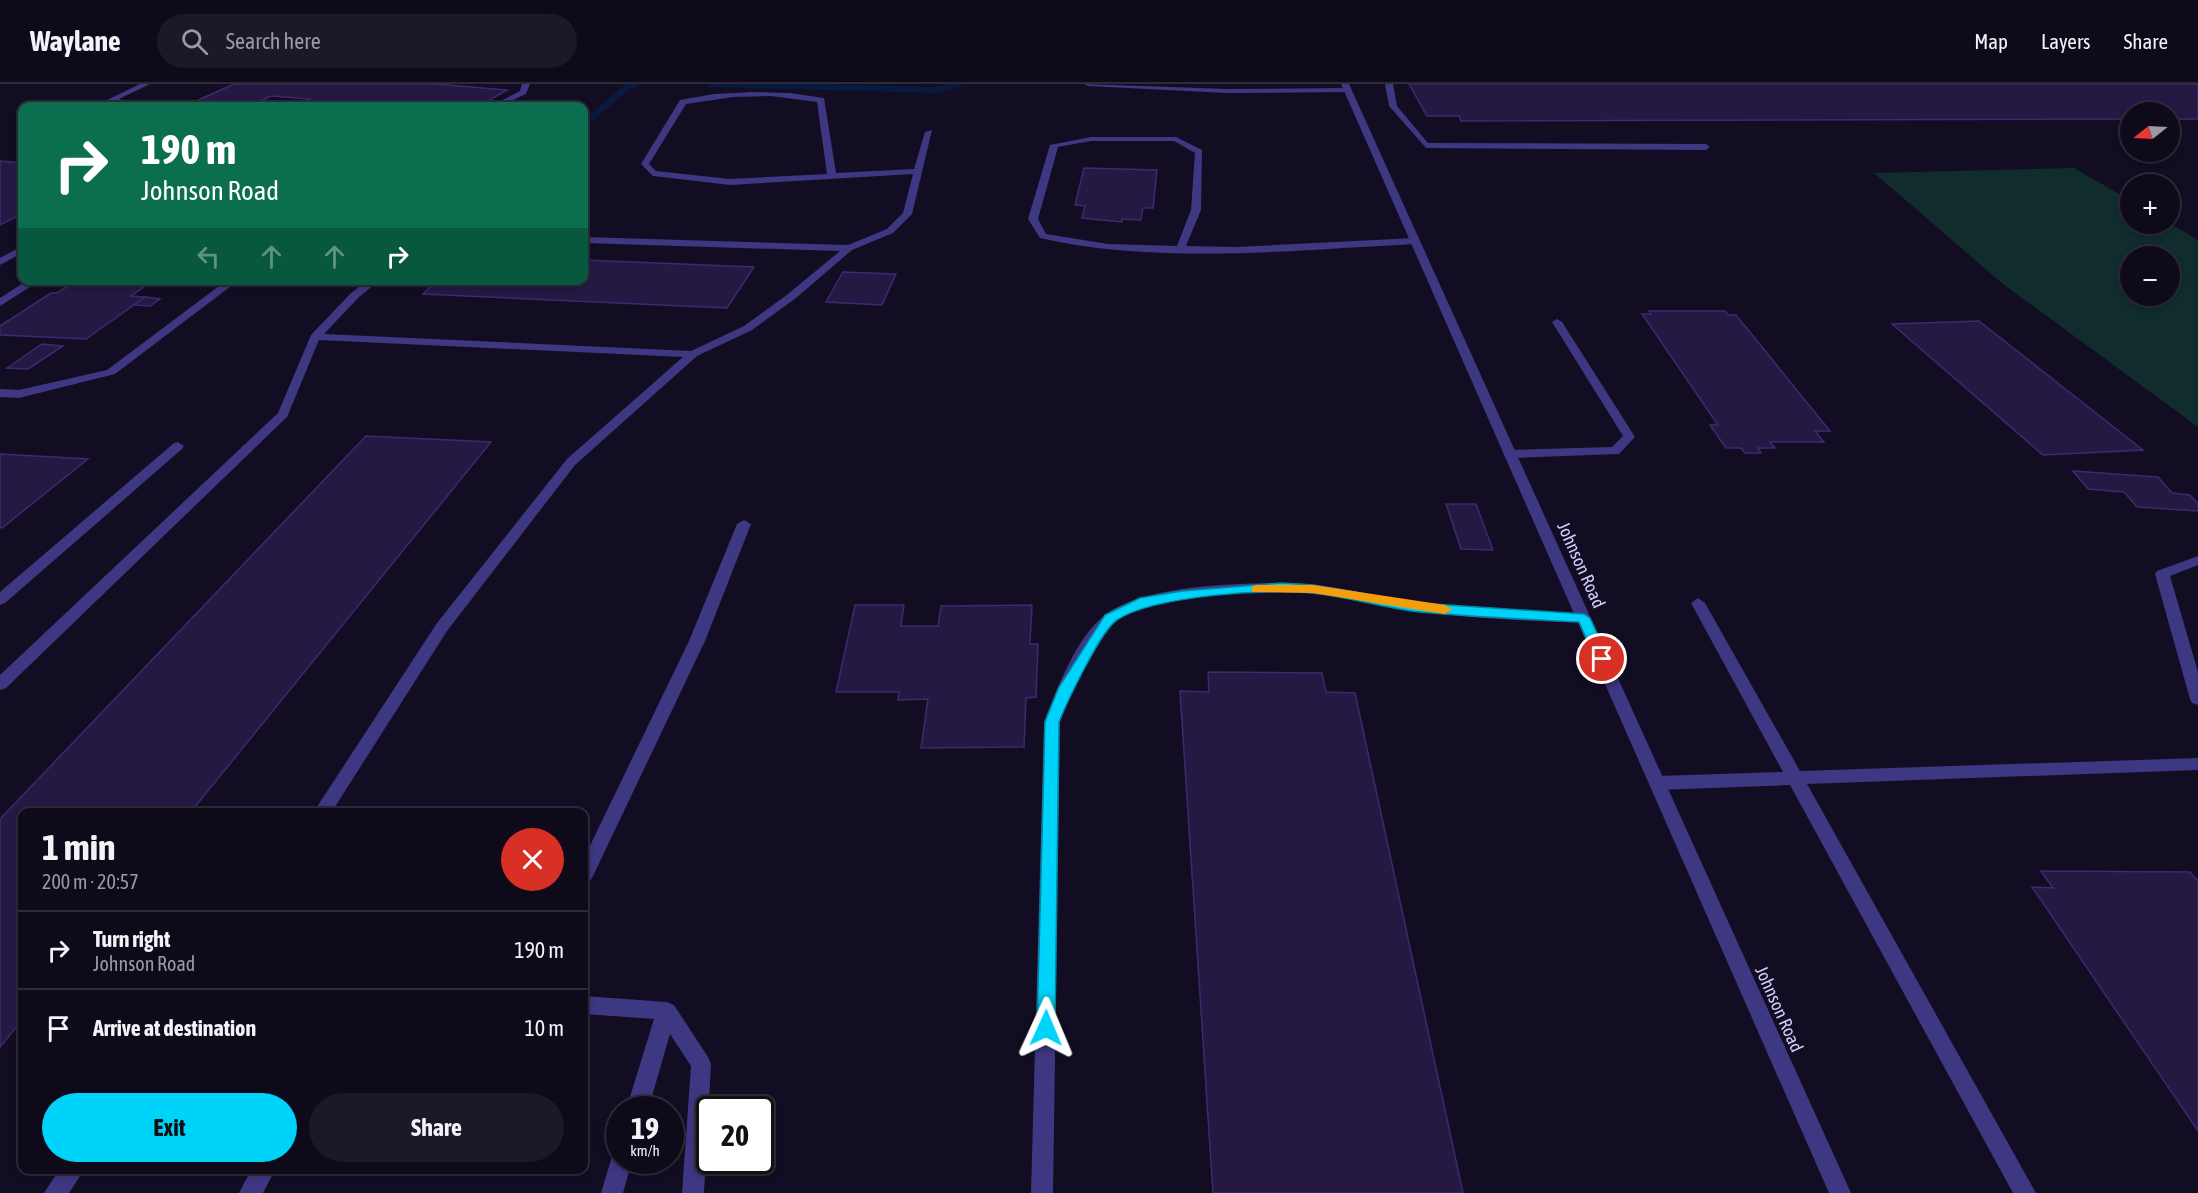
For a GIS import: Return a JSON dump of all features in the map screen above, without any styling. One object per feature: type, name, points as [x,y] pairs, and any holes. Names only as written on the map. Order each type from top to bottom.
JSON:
[{"type":"street","points":[[123,102],[111,99],[146,84]]},
{"type":"street","points":[[503,102],[523,92],[526,84]]},
{"type":"street","points":[[1088,84],[1227,91],[1347,87]]},
{"type":"street","points":[[1389,84],[1393,106],[1426,145],[1706,147]]},
{"type":"street","name":"Johnson Road","points":[[1347,87],[1840,1193]]},
{"type":"street","points":[[832,176],[821,100],[803,95],[703,96],[683,102],[645,164],[653,173],[730,182],[918,171]]},
{"type":"street","points":[[325,808],[442,627],[571,462],[693,354],[748,328],[792,296],[849,248],[890,231],[908,214],[929,132]]},
{"type":"street","points":[[1180,249],[1196,210],[1199,152],[1176,139],[1091,139],[1054,145],[1033,219],[1043,236],[1107,247],[1180,249],[1236,250],[1415,241]]},
{"type":"street","points":[[588,240],[849,248]]},
{"type":"street","points":[[0,262],[18,251]]},
{"type":"street","points":[[0,303],[28,285]]},
{"type":"street","points":[[0,393],[19,394],[111,372],[227,285]]},
{"type":"street","points":[[0,684],[283,414],[315,337],[355,295],[368,285]]},
{"type":"street","points":[[1510,454],[1616,451],[1629,437],[1557,322]]},
{"type":"street","points":[[315,337],[693,354]]},
{"type":"street","points":[[0,600],[178,446]]},
{"type":"street","points":[[588,868],[697,640],[744,524]]},
{"type":"street","points":[[2198,560],[2162,574],[2198,699]]},
{"type":"street","points":[[1042,1193],[1052,722],[1066,687],[1110,618],[1140,603],[1171,597],[1281,587],[1346,593],[1418,607],[1584,618]]},
{"type":"street","points":[[1698,603],[2025,1193]]},
{"type":"street","points":[[1657,783],[2198,764]]},
{"type":"street","points":[[588,1005],[667,1011]]},
{"type":"street","points":[[641,1096],[667,1011]]},
{"type":"street","points":[[667,1011],[701,1064],[693,1193]]},
{"type":"street","points":[[55,1193],[70,1174]]},
{"type":"street","points":[[250,1193],[262,1174]]},
{"type":"street","points":[[612,1193],[617,1174]]},
{"type":"green space","points":[[2074,168],[2120,194],[2120,234],[2180,234],[2180,229],[2198,240],[2198,427],[2003,284],[1874,173]]},
{"type":"building","points":[[234,84],[436,84],[507,90],[486,102],[303,102],[309,99],[271,96],[258,102],[194,102]]},
{"type":"building","points":[[1409,84],[2198,84],[2198,119],[2180,119],[2180,102],[2120,102],[2120,119],[1461,121],[1459,116],[1427,116]]},
{"type":"building","points":[[0,161],[18,163],[18,216],[0,225]]},
{"type":"building","points":[[1084,168],[1157,170],[1153,208],[1143,208],[1141,220],[1122,219],[1122,222],[1082,218],[1085,206],[1075,205]]},
{"type":"building","points":[[588,260],[754,267],[727,308],[423,294],[432,285],[588,285]]},
{"type":"building","points":[[843,272],[896,274],[882,305],[826,302]]},
{"type":"building","points":[[69,285],[147,285],[131,296],[145,297],[86,339],[0,335],[0,326],[51,293],[57,293]]},
{"type":"building","points":[[145,297],[160,299],[150,306],[134,305]]},
{"type":"building","points":[[1649,311],[1725,311],[1728,315],[1736,315],[1830,431],[1815,431],[1824,442],[1770,442],[1775,448],[1758,448],[1761,453],[1745,453],[1741,448],[1726,448],[1710,425],[1718,425],[1642,314],[1651,314]]},
{"type":"building","points":[[1979,321],[2143,450],[2043,455],[1892,324]]},
{"type":"building","points":[[42,344],[63,346],[28,369],[7,368]]},
{"type":"building","points":[[366,436],[491,442],[194,808],[18,808],[18,1025],[0,1047],[0,819]]},
{"type":"building","points":[[0,454],[88,459],[2,528],[0,527]]},
{"type":"building","points":[[2073,471],[2158,477],[2172,493],[2190,495],[2198,504],[2198,511],[2137,507],[2124,492],[2088,489]]},
{"type":"building","points":[[1446,504],[1476,504],[1493,550],[1461,549]]},
{"type":"building","points":[[855,605],[904,605],[901,626],[938,626],[941,606],[1032,605],[1030,644],[1038,644],[1036,697],[1026,698],[1024,747],[921,748],[928,699],[898,700],[899,692],[836,692]]},
{"type":"building","points":[[1208,672],[1322,673],[1326,692],[1355,693],[1463,1193],[1213,1193],[1180,691],[1209,692]]},
{"type":"building","points":[[2041,871],[2190,872],[2198,881],[2198,1131],[2032,887],[2053,888]]},
{"type":"waterway","points":[[588,121],[628,86],[637,84]]},
{"type":"waterway","points":[[711,84],[936,90],[959,84]]},
{"type":"slow traffic","points":[[1257,589],[1281,587],[1313,589],[1384,599],[1418,607],[1445,609]]},
{"type":"route","points":[[1046,1028],[1052,722],[1066,687],[1086,651],[1110,618],[1140,603],[1182,595],[1281,587],[1313,589],[1384,599],[1418,607],[1520,616],[1584,618],[1602,659]]}]
